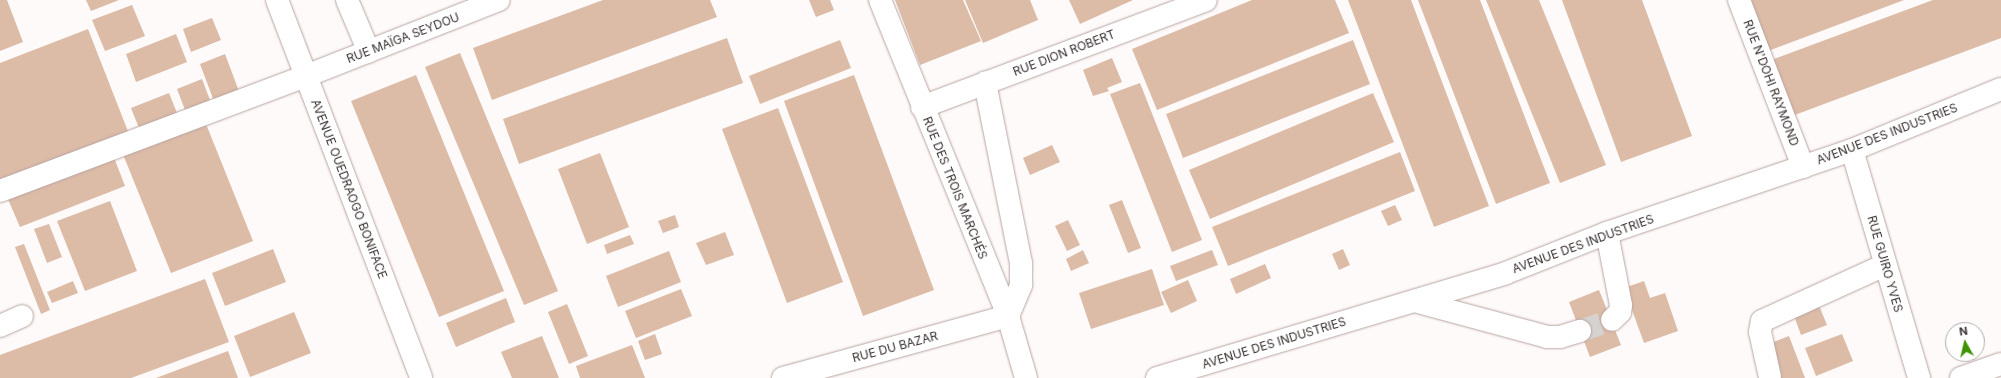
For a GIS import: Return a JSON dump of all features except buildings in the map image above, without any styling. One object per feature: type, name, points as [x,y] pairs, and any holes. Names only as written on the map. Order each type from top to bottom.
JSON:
[{"type":"street","name":"AVENUE OUEDRAOGO BONIFACE","points":[[277,0],[422,378]]},
{"type":"street","points":[[346,0],[368,52]]},
{"type":"street","name":"RUE MAÏGA SEYDOU","points":[[0,191],[306,76],[499,0]]},
{"type":"street","name":"RUE DES TROIS MARCHÉS","points":[[880,0],[922,107],[1008,316],[1026,378]]},
{"type":"street","name":"RUE DION ROBERT","points":[[922,107],[1206,0]]},
{"type":"street","name":"RUE N'DOHI RAYMOND","points":[[1739,0],[1803,166]]},
{"type":"street","points":[[985,83],[1021,262],[1022,285],[1008,316]]},
{"type":"street","name":"AVENUE DES INDUSTRIES","points":[[1157,378],[1506,273],[1607,234],[1852,150],[2001,89]]},
{"type":"street","name":"RUE GUIRO YVES","points":[[1852,150],[1919,378]]},
{"type":"street","points":[[1607,234],[1621,305],[1620,312],[1612,320]]},
{"type":"street","points":[[1770,377],[1760,332],[1762,321],[1885,265]]},
{"type":"street","points":[[1414,300],[1547,337],[1560,337],[1580,331]]},
{"type":"street","points":[[0,326],[22,316]]},
{"type":"street","name":"RUE DU BAZAR","points":[[783,378],[1008,316]]},
{"type":"street","points":[[1961,378],[2001,364]]},
{"type":"tunnel","points":[[1580,331],[1612,320]]}]
